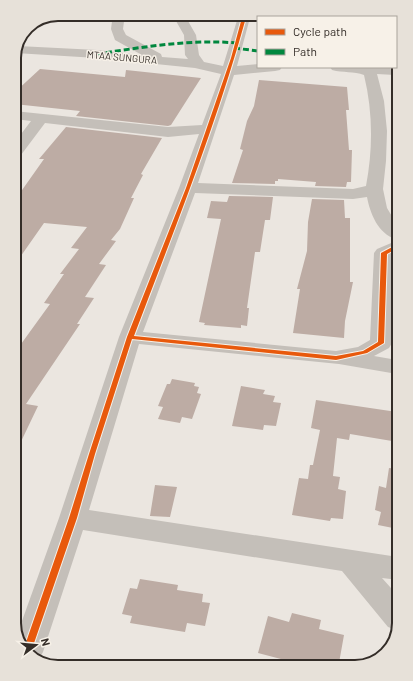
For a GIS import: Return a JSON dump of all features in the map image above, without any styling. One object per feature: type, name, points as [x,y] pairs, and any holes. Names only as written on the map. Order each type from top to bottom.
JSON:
[{"type":"street","points":[[118,21],[116,28],[120,37],[162,60]]},
{"type":"street","points":[[182,21],[190,35],[192,55],[197,64]]},
{"type":"street","points":[[29,646],[130,337],[188,188],[243,21]]},
{"type":"street","name":"MTAA SUNGURA","points":[[22,50],[97,54],[197,64],[257,66]]},
{"type":"street","points":[[360,68],[392,72]]},
{"type":"street","points":[[336,358],[365,352],[381,343],[390,250],[382,212],[378,170],[378,108],[370,73],[360,68]]},
{"type":"street","points":[[21,116],[168,132],[208,129]]},
{"type":"street","points":[[21,144],[41,118]]},
{"type":"street","points":[[168,132],[198,157]]},
{"type":"street","points":[[188,188],[353,194],[382,212]]},
{"type":"street","points":[[130,337],[336,358],[392,366]]},
{"type":"street","points":[[72,518],[392,569]]},
{"type":"street","points":[[352,563],[392,610]]},
{"type":"building","points":[[40,69],[125,77],[126,70],[201,78],[171,125],[168,126],[76,116],[80,111],[21,105],[21,87]]},
{"type":"building","points":[[259,80],[347,87],[349,110],[346,110],[349,150],[352,150],[351,182],[347,182],[346,187],[315,186],[316,182],[278,179],[278,181],[275,181],[275,184],[232,183],[243,150],[240,149],[247,121],[254,106]]},
{"type":"building","points":[[66,127],[162,138],[141,174],[143,175],[131,198],[134,198],[120,229],[111,240],[116,241],[99,264],[106,265],[85,297],[94,298],[77,324],[80,324],[26,404],[38,406],[21,442],[21,344],[50,304],[44,303],[64,274],[60,274],[79,249],[71,248],[87,227],[44,223],[21,256],[21,192],[44,159],[39,159]]},
{"type":"building","points":[[229,196],[273,197],[270,220],[265,220],[260,252],[255,252],[247,308],[249,308],[247,326],[241,325],[241,328],[204,325],[205,323],[199,322],[221,219],[207,218],[211,201],[227,202]]},
{"type":"building","points":[[312,199],[344,200],[345,218],[350,218],[350,282],[353,282],[345,321],[344,338],[293,333],[300,289],[297,289],[307,251],[308,222]]},
{"type":"building","points":[[172,379],[195,383],[194,386],[199,387],[197,393],[201,394],[192,419],[182,417],[180,423],[158,419],[163,407],[158,406],[167,384],[170,384]]},
{"type":"building","points":[[241,386],[265,390],[263,394],[275,396],[273,402],[281,403],[276,426],[264,425],[263,430],[232,426]]},
{"type":"building","points":[[316,400],[392,411],[392,441],[350,434],[349,440],[337,438],[333,476],[340,477],[338,489],[346,491],[343,519],[331,518],[330,521],[292,515],[299,478],[308,479],[310,465],[313,465],[320,430],[311,428]]},
{"type":"building","points":[[389,468],[392,468],[392,528],[378,525],[381,512],[375,510],[379,486],[386,488]]},
{"type":"building","points":[[155,485],[177,487],[170,517],[150,516]]},
{"type":"building","points":[[140,579],[178,585],[177,590],[203,594],[202,602],[210,603],[205,626],[187,623],[185,632],[130,623],[132,616],[122,614],[130,588],[137,589]]},
{"type":"building","points":[[292,613],[321,620],[319,629],[344,635],[340,660],[285,660],[258,653],[268,616],[289,622]]},
{"type":"marked path","points":[[97,54],[184,42],[202,41],[237,43]]},
{"type":"marked path","points":[[234,48],[257,51]]},
{"type":"cycle path","points":[[29,646],[73,518],[130,337],[188,188],[233,58],[243,21]]},
{"type":"cycle path","points":[[130,337],[336,358],[365,352],[381,343],[384,253],[392,249]]}]
